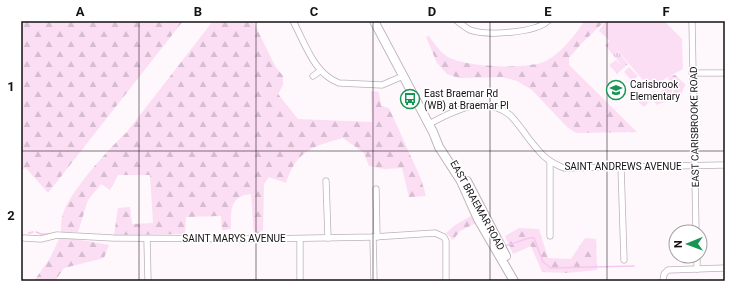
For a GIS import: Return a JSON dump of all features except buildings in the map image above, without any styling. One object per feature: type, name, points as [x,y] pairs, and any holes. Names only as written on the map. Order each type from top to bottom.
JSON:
[{"type":"street","points":[[293,21],[320,70],[328,78],[339,83],[382,85],[403,76]]},
{"type":"street","name":"EAST BRAEMAR ROAD","points":[[374,21],[434,132],[439,147],[461,181],[478,219],[514,281]]},
{"type":"street","points":[[457,21],[471,30],[482,32],[514,32],[530,30],[543,26],[548,21]]},
{"type":"street","name":"EAST CARISBROOKE ROAD","points":[[692,21],[696,224]]},
{"type":"street","points":[[313,76],[320,70]]},
{"type":"street","points":[[692,73],[725,73]]},
{"type":"street","name":"SAINT ANDREWS AVENUE","points":[[429,124],[464,107],[481,105],[490,106],[509,115],[550,163],[564,168],[725,165]]},
{"type":"street","points":[[550,163],[550,236]]},
{"type":"street","points":[[620,167],[624,260]]},
{"type":"street","points":[[326,181],[328,238]]},
{"type":"street","points":[[374,281],[376,189]]},
{"type":"street","name":"SAINT MARYS AVENUE","points":[[24,238],[40,239],[57,235],[147,239],[300,239],[375,237],[435,233],[444,237],[446,241],[446,281]]},
{"type":"street","points":[[147,239],[148,281]]},
{"type":"street","points":[[300,239],[300,281]]},
{"type":"street","points":[[697,264],[697,269]]},
{"type":"street","points":[[663,281],[668,270],[725,268]]},
{"type":"green space","points":[[21,21],[183,21],[48,193],[26,168],[21,170]]},
{"type":"green space","points":[[213,21],[253,21],[275,66],[283,76],[283,85],[278,94],[298,119],[372,122],[371,91],[379,92],[381,106],[389,108],[421,179],[426,196],[409,197],[402,168],[384,169],[369,166],[364,153],[343,138],[314,147],[307,152],[295,164],[286,183],[269,177],[264,184],[263,230],[254,236],[251,194],[244,195],[235,201],[231,216],[231,229],[222,230],[221,216],[186,217],[185,234],[114,235],[118,208],[130,207],[132,224],[153,223],[150,175],[118,175],[110,190],[101,184],[88,200],[78,232],[61,232],[62,218],[66,205],[81,183],[100,160],[126,133]]},
{"type":"green space","points":[[584,21],[605,21],[569,58],[569,65],[637,132],[576,133],[567,127],[532,90],[517,81],[502,77],[459,78],[447,74],[437,63],[426,37],[429,36],[444,54],[459,61],[470,64],[526,66],[537,64],[552,58],[563,49]]},
{"type":"green space","points":[[605,21],[664,21],[682,39],[683,69],[655,84],[642,79],[608,39],[599,31]]},
{"type":"green space","points":[[610,41],[628,64],[617,74],[609,65],[616,60],[622,66],[605,45]]},
{"type":"green space","points":[[629,67],[638,76],[632,81],[624,72]]},
{"type":"green space","points":[[675,75],[685,84],[681,96],[656,105],[655,102],[673,95],[674,84],[668,79],[669,76]]},
{"type":"green space","points":[[672,83],[672,96],[661,98],[660,92]]},
{"type":"green space","points":[[641,93],[650,101],[644,107],[635,99]]},
{"type":"green space","points":[[471,216],[476,223],[460,231],[453,240],[446,233],[455,225]]},
{"type":"green space","points":[[519,228],[539,229],[548,258],[571,259],[585,238],[596,239],[597,270],[567,273],[542,272],[531,246],[513,254],[505,236]]},
{"type":"green space","points":[[59,239],[75,239],[109,245],[104,258],[64,268],[55,281],[34,281],[50,258]]},
{"type":"waterway","points":[[29,233],[33,232]]},
{"type":"waterway","points":[[36,232],[41,234],[51,234]]},
{"type":"waterway","points":[[505,246],[529,238],[534,238],[543,262],[551,268],[634,266]]},
{"type":"place","name":"Carisbrook Elementary","points":[[616,90]]},
{"type":"place","name":"East Braemar Rd (WB) at Braemar Pl","points":[[410,99]]}]
